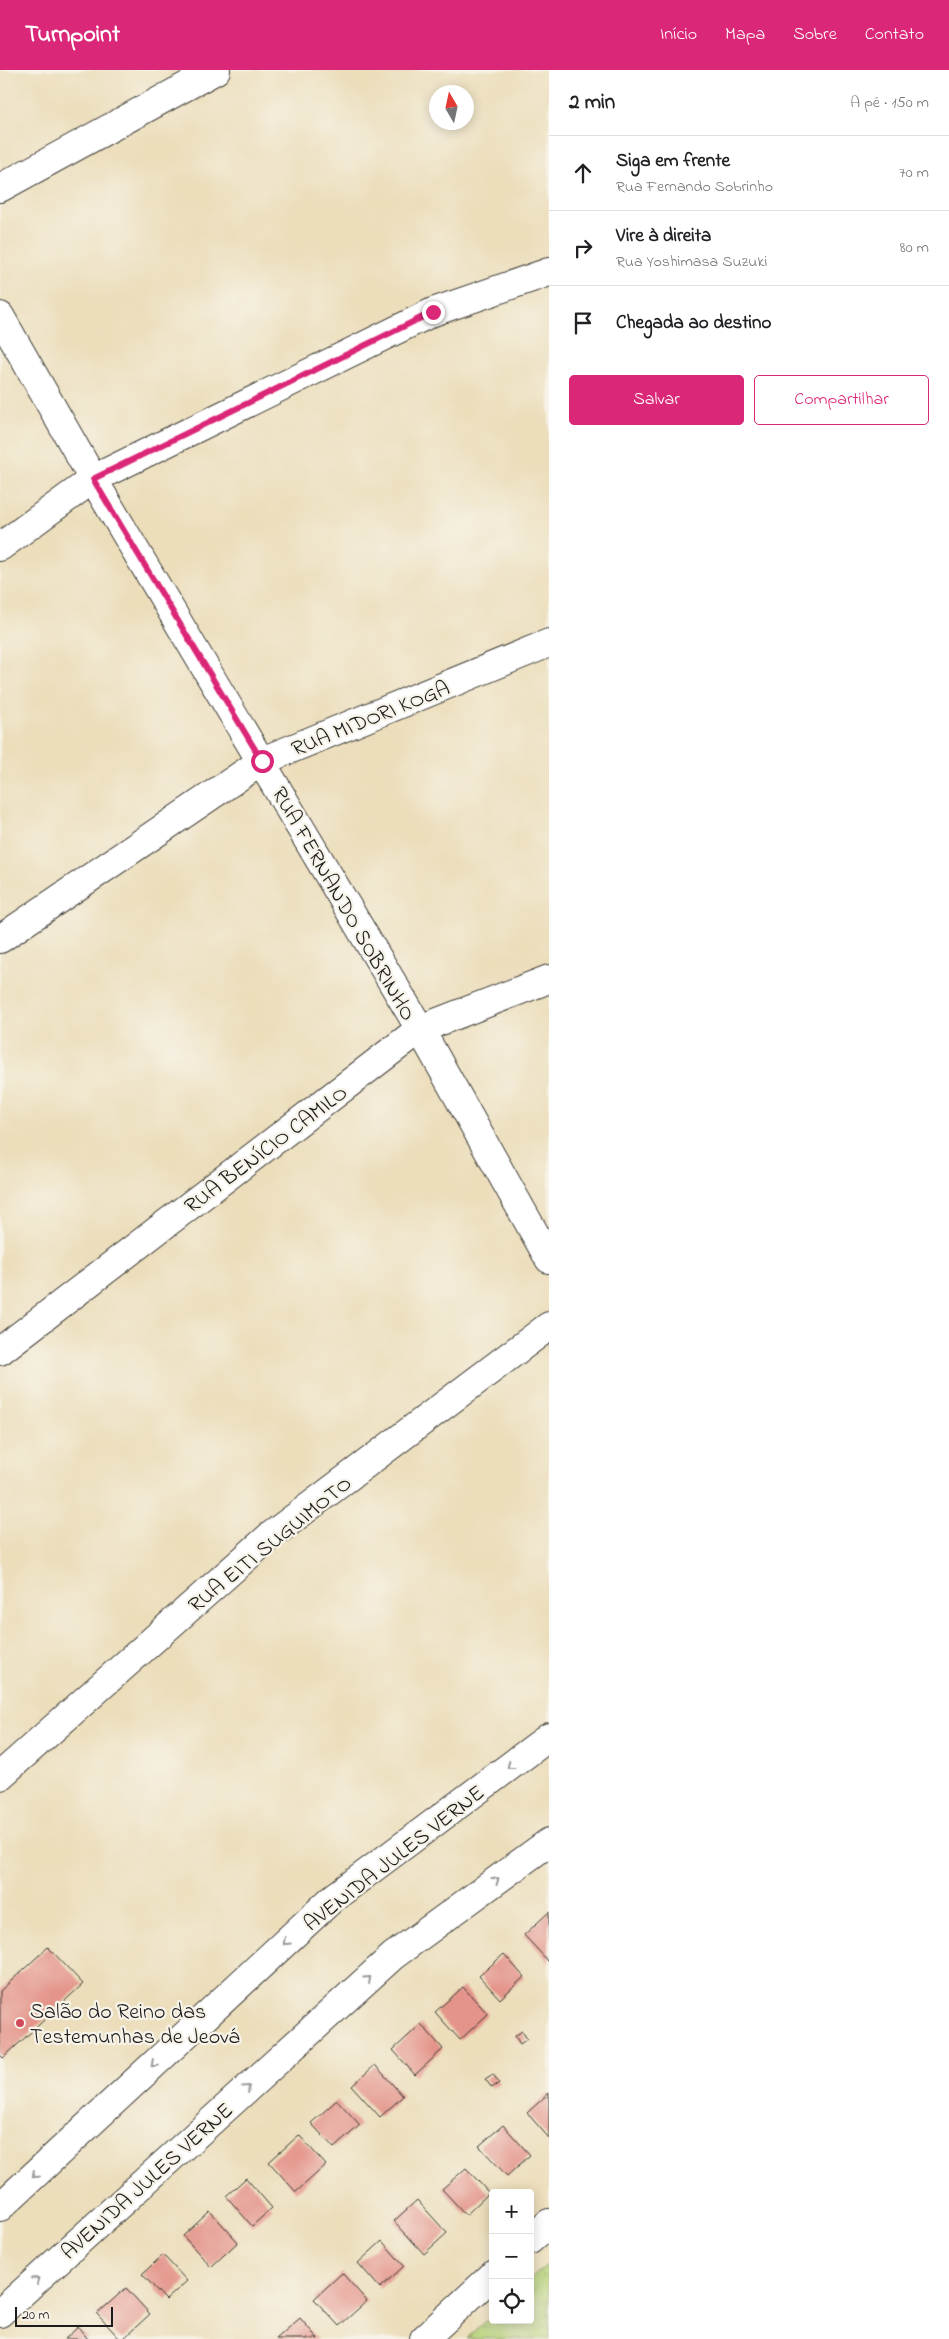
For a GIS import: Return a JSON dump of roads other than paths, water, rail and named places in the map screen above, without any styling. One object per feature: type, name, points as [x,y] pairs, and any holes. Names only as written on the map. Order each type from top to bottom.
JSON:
[{"type":"street","points":[[0,188],[216,70]]},
{"type":"street","points":[[0,547],[93,479],[433,312],[549,272]]},
{"type":"street","name":"RUA FERNANDO SOBRINHO","points":[[0,316],[93,479],[420,1029],[549,1259]]},
{"type":"street","name":"RUA MIDORI KOGA","points":[[0,939],[262,761],[549,643]]},
{"type":"street","name":"RUA BENÍCIO CAMILO","points":[[0,1351],[420,1029],[549,979]]},
{"type":"street","name":"RUA EITI SUGUIMOTO","points":[[0,1776],[269,1537],[549,1326]]},
{"type":"street","name":"AVENIDA JULES VERNE","points":[[0,2207],[332,1899],[549,1737]]},
{"type":"street","name":"AVENIDA JULES VERNE","points":[[0,2312],[394,1956],[549,1842]]},
{"type":"street","points":[[534,2236],[549,2223]]},
{"type":"street","points":[[424,2339],[489,2279]]},
{"type":"place","name":"Salão do Reino das Testemunhas de Jeová","points":[[20,2023]]}]
